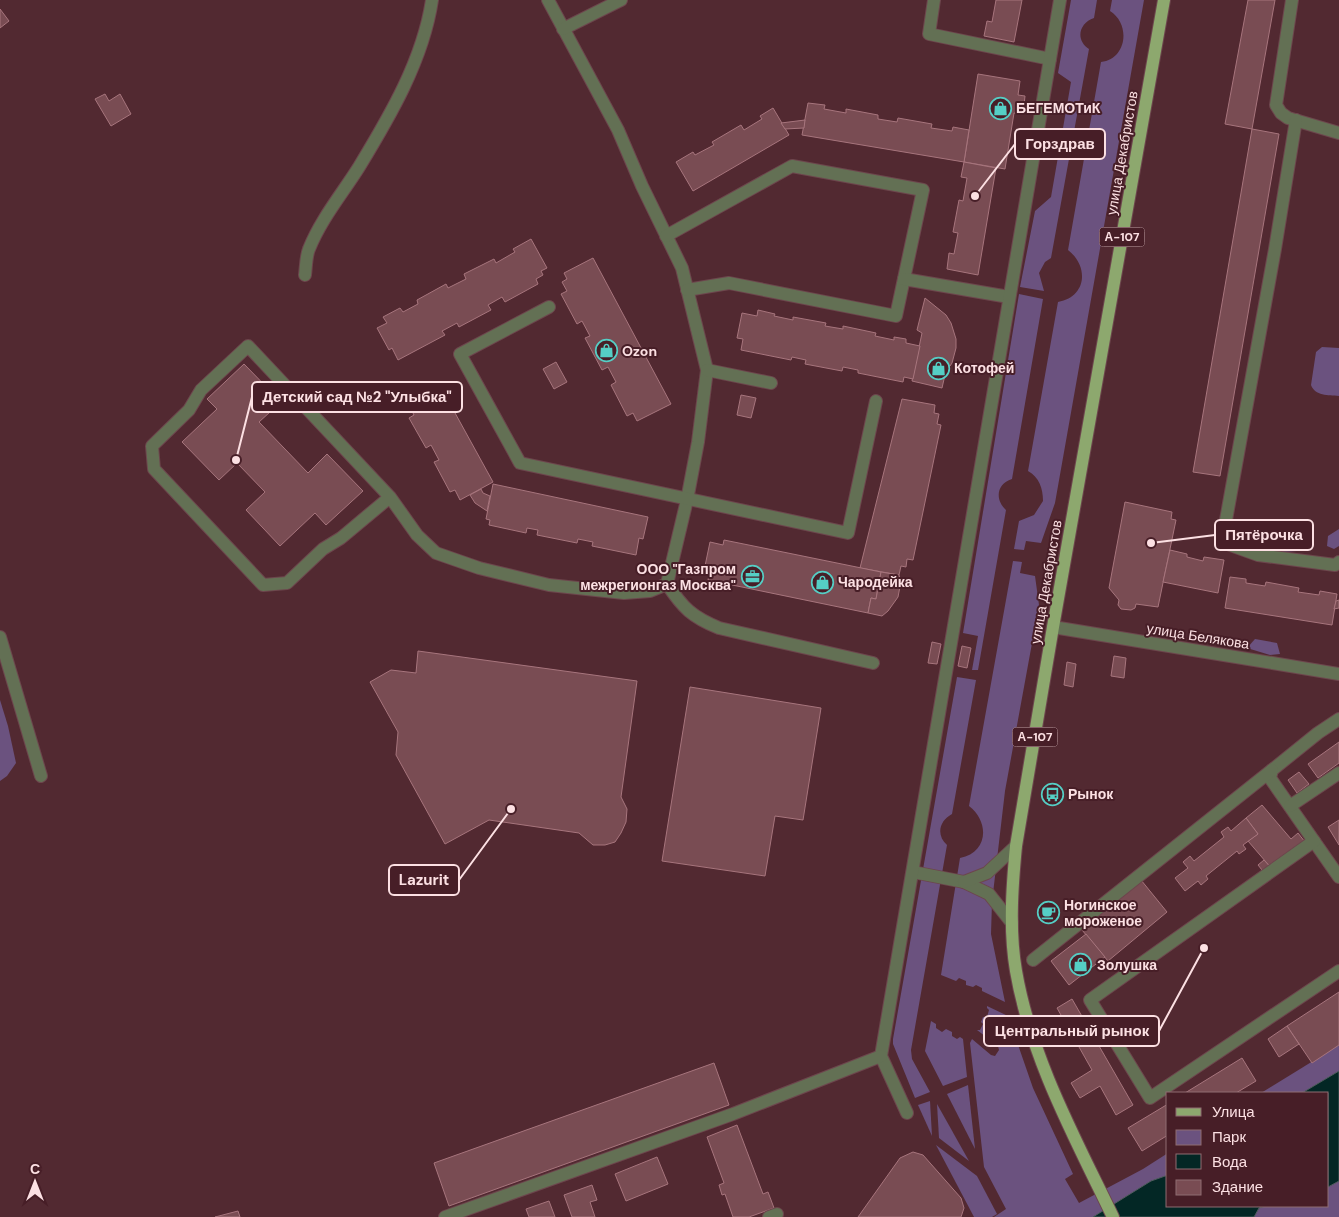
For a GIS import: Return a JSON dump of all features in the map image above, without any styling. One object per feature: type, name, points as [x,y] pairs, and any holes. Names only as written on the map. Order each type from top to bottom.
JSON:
[{"type":"main road","name":"улица Декабристов","points":[[1113,1217],[1062,1109],[1026,1019],[1015,966],[1012,923],[1013,879],[1016,846],[1053,627],[1164,0]]},
{"type":"street","points":[[305,275],[308,250],[324,219],[358,168],[384,124],[410,71],[428,24],[432,0]]},
{"type":"street","points":[[548,0],[618,130],[642,186],[682,268],[707,370],[698,442],[687,500],[667,584]]},
{"type":"street","points":[[563,29],[622,0]]},
{"type":"street","points":[[934,0],[929,34],[1050,59]]},
{"type":"street","points":[[907,1113],[881,1056],[1060,0]]},
{"type":"street","points":[[1292,0],[1276,105],[1281,113],[1288,118],[1339,133]]},
{"type":"street","points":[[1296,120],[1275,249],[1222,542],[1258,555],[1336,565],[1339,562]]},
{"type":"street","points":[[666,236],[792,166],[923,190],[896,316],[729,283],[687,290]]},
{"type":"street","points":[[904,279],[1009,297]]},
{"type":"street","points":[[549,307],[460,354],[520,463],[848,533],[876,401]]},
{"type":"street","points":[[390,497],[341,538],[323,549],[287,583],[263,585],[154,468],[152,446],[189,410],[201,390],[248,346],[390,497],[417,535],[436,553],[479,568],[549,585],[624,593],[650,591],[667,584]]},
{"type":"street","points":[[707,370],[771,383]]},
{"type":"street","points":[[667,584],[688,611],[700,620],[719,628],[873,664]]},
{"type":"street","name":"улица Белякова","points":[[1053,627],[1339,674]]},
{"type":"street","points":[[0,637],[41,776]]},
{"type":"street","points":[[1033,960],[1318,732],[1339,719]]},
{"type":"street","points":[[1272,770],[1270,778],[1339,877]]},
{"type":"street","points":[[1290,806],[1339,773]]},
{"type":"street","points":[[1314,841],[1090,1000],[1150,1098],[1339,971]]},
{"type":"street","points":[[964,882],[987,873],[1016,846]]},
{"type":"street","points":[[913,872],[964,882],[989,894],[1012,923]]},
{"type":"street","points":[[445,1217],[733,1114],[881,1056]]},
{"type":"green space","points":[[1071,0],[1097,0],[1094,18],[1089,20],[1082,28],[1080,37],[1089,49],[1051,258],[1045,262],[1039,273],[1044,291],[1020,287],[1035,211],[1051,197],[1071,82],[1058,73]]},
{"type":"green space","points":[[1112,0],[1144,0],[1055,503],[1041,543],[1026,541],[1024,550],[1014,549],[1019,521],[1034,515],[1043,501],[1040,483],[1028,471],[1058,302],[1068,299],[1075,294],[1082,280],[1079,264],[1068,250],[1101,62],[1116,55],[1121,48],[1123,40],[1121,24],[1110,11]]},
{"type":"green space","points":[[1019,294],[1043,299],[1012,479],[1000,488],[999,493],[1000,502],[1006,510],[978,670],[972,670],[978,636],[963,633]]},
{"type":"green space","points":[[1322,347],[1339,348],[1339,396],[1319,393],[1311,385],[1316,352]]},
{"type":"green space","points":[[1339,529],[1339,546],[1334,549],[1327,546],[1328,536]]},
{"type":"green space","points":[[1241,533],[1289,537],[1301,546],[1297,551],[1279,552],[1240,543]]},
{"type":"green space","points":[[1013,561],[1022,562],[1020,573],[1035,576],[1039,605],[1005,791],[992,902],[991,934],[1005,1002],[982,991],[982,988],[976,985],[973,987],[966,985],[966,981],[959,978],[956,981],[941,975],[960,858],[976,850],[981,844],[983,836],[980,820],[969,806]]},
{"type":"green space","points":[[1255,639],[1277,643],[1280,654],[1270,655],[1247,648]]},
{"type":"green space","points":[[957,677],[976,680],[952,814],[944,820],[940,833],[947,845],[911,1050],[912,1059],[930,1092],[915,1098],[893,1044],[893,1039]]},
{"type":"green space","points":[[0,700],[16,763],[7,776],[0,781]]},
{"type":"green space","points":[[987,1006],[1008,1016],[1033,1088],[1073,1174],[1065,1179],[1079,1203],[1143,1169],[1166,1154],[1166,1176],[1151,1181],[1093,1217],[994,1217],[1006,1209],[984,1167],[970,1043],[972,1039],[991,1055],[995,1056],[999,1050],[998,1046],[977,1030],[980,1030],[983,1024],[981,1022],[983,1017],[987,1017],[989,1010]]},
{"type":"green space","points":[[931,1021],[942,1032],[946,1029],[952,1032],[952,1036],[957,1039],[960,1037],[963,1039],[967,1077],[943,1086],[925,1051]]},
{"type":"green space","points":[[1339,1045],[1339,1071],[1304,1092],[1263,1092]]},
{"type":"green space","points":[[968,1085],[975,1149],[947,1094]]},
{"type":"green space","points":[[930,1101],[932,1136],[918,1105]]},
{"type":"green space","points":[[937,1104],[969,1161],[939,1138]]},
{"type":"green space","points":[[936,1145],[977,1176],[997,1214],[992,1217],[974,1217]]},
{"type":"green space","points":[[1339,1181],[1339,1217],[1254,1217],[1259,1208],[1262,1207],[1329,1207],[1329,1186]]},
{"type":"water","points":[[1339,1071],[1339,1181],[1329,1186],[1329,1092],[1304,1092]]},
{"type":"water","points":[[1166,1176],[1166,1207],[1262,1207],[1259,1208],[1254,1217],[1093,1217],[1151,1181]]},
{"type":"building","points":[[996,0],[1022,0],[1014,42],[984,36],[987,21],[992,22]]},
{"type":"building","points":[[1248,0],[1275,0],[1252,129],[1225,124]]},
{"type":"building","points":[[0,9],[9,21],[0,28]]},
{"type":"building","points":[[978,74],[1020,81],[1018,95],[1025,96],[1023,114],[1014,113],[1005,169],[964,162]]},
{"type":"building","points":[[105,94],[109,101],[120,94],[131,114],[111,126],[95,99]]},
{"type":"building","points":[[808,103],[825,105],[824,109],[846,113],[846,109],[878,115],[878,119],[897,122],[898,118],[932,124],[931,128],[952,131],[953,127],[969,130],[964,162],[802,135]]},
{"type":"building","points":[[773,108],[789,135],[693,191],[676,162],[693,152],[695,155],[714,145],[712,142],[741,125],[744,130],[762,119],[760,116]]},
{"type":"building","points":[[805,120],[804,128],[785,129],[781,123]]},
{"type":"building","points":[[1252,129],[1279,134],[1220,476],[1193,472]]},
{"type":"building","points":[[964,162],[996,168],[978,275],[947,269],[949,253],[954,254],[958,233],[953,232],[959,200],[963,201],[967,178],[961,177]]},
{"type":"building","points":[[531,239],[547,268],[541,271],[543,275],[536,279],[538,284],[505,302],[502,297],[488,305],[491,310],[459,327],[457,323],[442,331],[445,335],[398,360],[392,348],[389,350],[377,328],[387,323],[383,317],[400,308],[403,312],[418,304],[417,300],[446,284],[448,288],[466,279],[464,274],[494,259],[496,263],[515,252],[513,249]]},
{"type":"building","points":[[593,258],[671,404],[637,421],[633,413],[627,416],[611,385],[616,382],[608,367],[602,370],[585,338],[590,336],[582,321],[577,324],[561,294],[567,291],[562,282],[567,279],[564,273]]},
{"type":"building","points":[[925,298],[946,315],[951,323],[956,339],[952,363],[950,366],[947,366],[942,388],[912,381],[922,333],[917,330]]},
{"type":"building","points":[[758,310],[793,320],[793,317],[826,323],[825,326],[843,329],[843,326],[876,333],[875,336],[894,340],[894,337],[906,339],[906,343],[920,346],[913,379],[904,377],[903,382],[858,373],[858,370],[843,367],[842,371],[805,364],[806,360],[792,357],[791,360],[741,350],[743,339],[737,338],[742,313],[757,316]]},
{"type":"building","points":[[556,362],[567,382],[554,389],[543,369]]},
{"type":"building","points":[[244,364],[281,402],[259,422],[308,473],[327,454],[363,491],[326,525],[315,513],[280,546],[246,510],[265,492],[237,463],[219,480],[182,442],[217,409],[207,399]]},
{"type":"building","points":[[438,382],[493,482],[460,500],[455,490],[450,492],[434,462],[439,460],[431,445],[426,448],[409,418],[414,415],[409,405],[413,403],[410,397]]},
{"type":"building","points":[[741,395],[756,398],[751,418],[737,415]]},
{"type":"building","points":[[902,399],[935,405],[934,413],[939,414],[937,424],[941,425],[913,560],[907,559],[906,567],[901,566],[899,575],[860,568]]},
{"type":"building","points":[[493,484],[648,517],[643,539],[639,538],[636,555],[592,546],[593,542],[578,539],[577,543],[537,535],[538,530],[527,528],[526,533],[489,525],[490,520],[486,519]]},
{"type":"building","points":[[481,489],[483,493],[490,496],[487,511],[475,503],[470,495]]},
{"type":"building","points":[[1125,502],[1172,512],[1171,519],[1176,520],[1158,607],[1136,604],[1135,608],[1131,610],[1121,609],[1118,605],[1119,600],[1109,588]]},
{"type":"building","points":[[724,540],[881,572],[876,599],[871,598],[868,613],[708,580],[711,567],[705,566],[710,542],[723,545]]},
{"type":"building","points":[[1170,550],[1187,554],[1187,557],[1203,561],[1204,557],[1224,560],[1218,593],[1163,582]]},
{"type":"building","points":[[881,572],[899,575],[901,581],[898,597],[882,616],[868,613],[871,598],[876,599]]},
{"type":"building","points":[[1230,577],[1246,579],[1246,583],[1265,586],[1266,582],[1299,588],[1298,592],[1319,595],[1320,591],[1337,594],[1332,625],[1225,608]]},
{"type":"building","points":[[1339,600],[1339,608],[1334,609],[1336,601]]},
{"type":"building","points":[[932,642],[941,644],[937,664],[928,663]]},
{"type":"building","points":[[962,646],[971,648],[967,668],[958,666]]},
{"type":"building","points":[[418,651],[637,681],[621,797],[627,809],[626,822],[615,842],[605,845],[593,845],[579,833],[489,820],[445,844],[396,755],[398,732],[370,682],[391,670],[416,673]]},
{"type":"building","points":[[1114,656],[1126,658],[1124,678],[1111,676]]},
{"type":"building","points":[[1067,662],[1076,664],[1073,687],[1064,685]]},
{"type":"building","points":[[690,687],[821,708],[803,820],[775,816],[765,876],[662,861]]},
{"type":"building","points":[[1339,742],[1339,763],[1318,778],[1308,764]]},
{"type":"building","points":[[1299,772],[1309,784],[1297,793],[1288,780]]},
{"type":"building","points":[[1262,805],[1291,839],[1298,833],[1305,842],[1272,869],[1248,841],[1258,834],[1246,818]]},
{"type":"building","points":[[1246,818],[1258,834],[1243,845],[1246,849],[1239,854],[1237,851],[1206,876],[1208,879],[1201,885],[1198,881],[1185,891],[1175,878],[1188,868],[1183,862],[1190,856],[1194,861],[1224,837],[1221,832],[1228,827],[1231,831]]},
{"type":"building","points":[[1339,820],[1339,845],[1328,827]]},
{"type":"building","points":[[1264,860],[1272,869],[1266,875],[1258,865]]},
{"type":"building","points":[[1141,880],[1167,912],[1108,961],[1082,930]]},
{"type":"building","points":[[1086,934],[1105,957],[1069,985],[1051,961]]},
{"type":"building","points":[[1339,992],[1339,1045],[1312,1063],[1287,1026]]},
{"type":"building","points":[[1072,999],[1133,1105],[1116,1115],[1100,1086],[1080,1098],[1071,1083],[1092,1070],[1057,1008]]},
{"type":"building","points":[[1287,1026],[1299,1044],[1279,1057],[1268,1039]]},
{"type":"building","points":[[1242,1058],[1256,1081],[1238,1092],[1187,1092]]},
{"type":"building","points":[[714,1063],[729,1105],[449,1206],[434,1163]]},
{"type":"building","points":[[1166,1105],[1166,1136],[1142,1151],[1128,1128]]},
{"type":"building","points":[[737,1125],[763,1194],[768,1192],[774,1208],[749,1217],[733,1217],[725,1194],[722,1195],[719,1185],[724,1183],[707,1137]]},
{"type":"building","points":[[913,1152],[923,1155],[961,1198],[964,1208],[961,1217],[858,1217],[900,1158]]},
{"type":"building","points":[[657,1157],[668,1184],[626,1201],[615,1174]]},
{"type":"building","points":[[592,1185],[597,1200],[590,1202],[595,1217],[572,1217],[564,1195]]},
{"type":"building","points":[[549,1201],[555,1217],[529,1217],[526,1209]]},
{"type":"building","points":[[238,1211],[240,1217],[215,1217]]},
{"type":"place","name":"БЕГЕМОТиК","points":[[1000,108]]},
{"type":"place","name":"Горздрав","points":[[975,196]]},
{"type":"place","name":"Ozon","points":[[606,351]]},
{"type":"place","name":"Котофей","points":[[938,368]]},
{"type":"place","name":"Детский сад №2 \"Улыбка\"","points":[[236,460]]},
{"type":"place","name":"Пятёрочка","points":[[1151,543]]},
{"type":"place","name":"ООО \"Газпром межрегионгаз Москва\"","points":[[752,577]]},
{"type":"place","name":"Чародейка","points":[[822,582]]},
{"type":"place","name":"Рынок","points":[[1052,794]]},
{"type":"place","name":"Lazurit","points":[[511,809]]},
{"type":"place","name":"Ногинское мороженое","points":[[1048,913]]},
{"type":"place","name":"Центральный рынок","points":[[1204,948]]},
{"type":"place","name":"Золушка","points":[[1081,965]]}]
